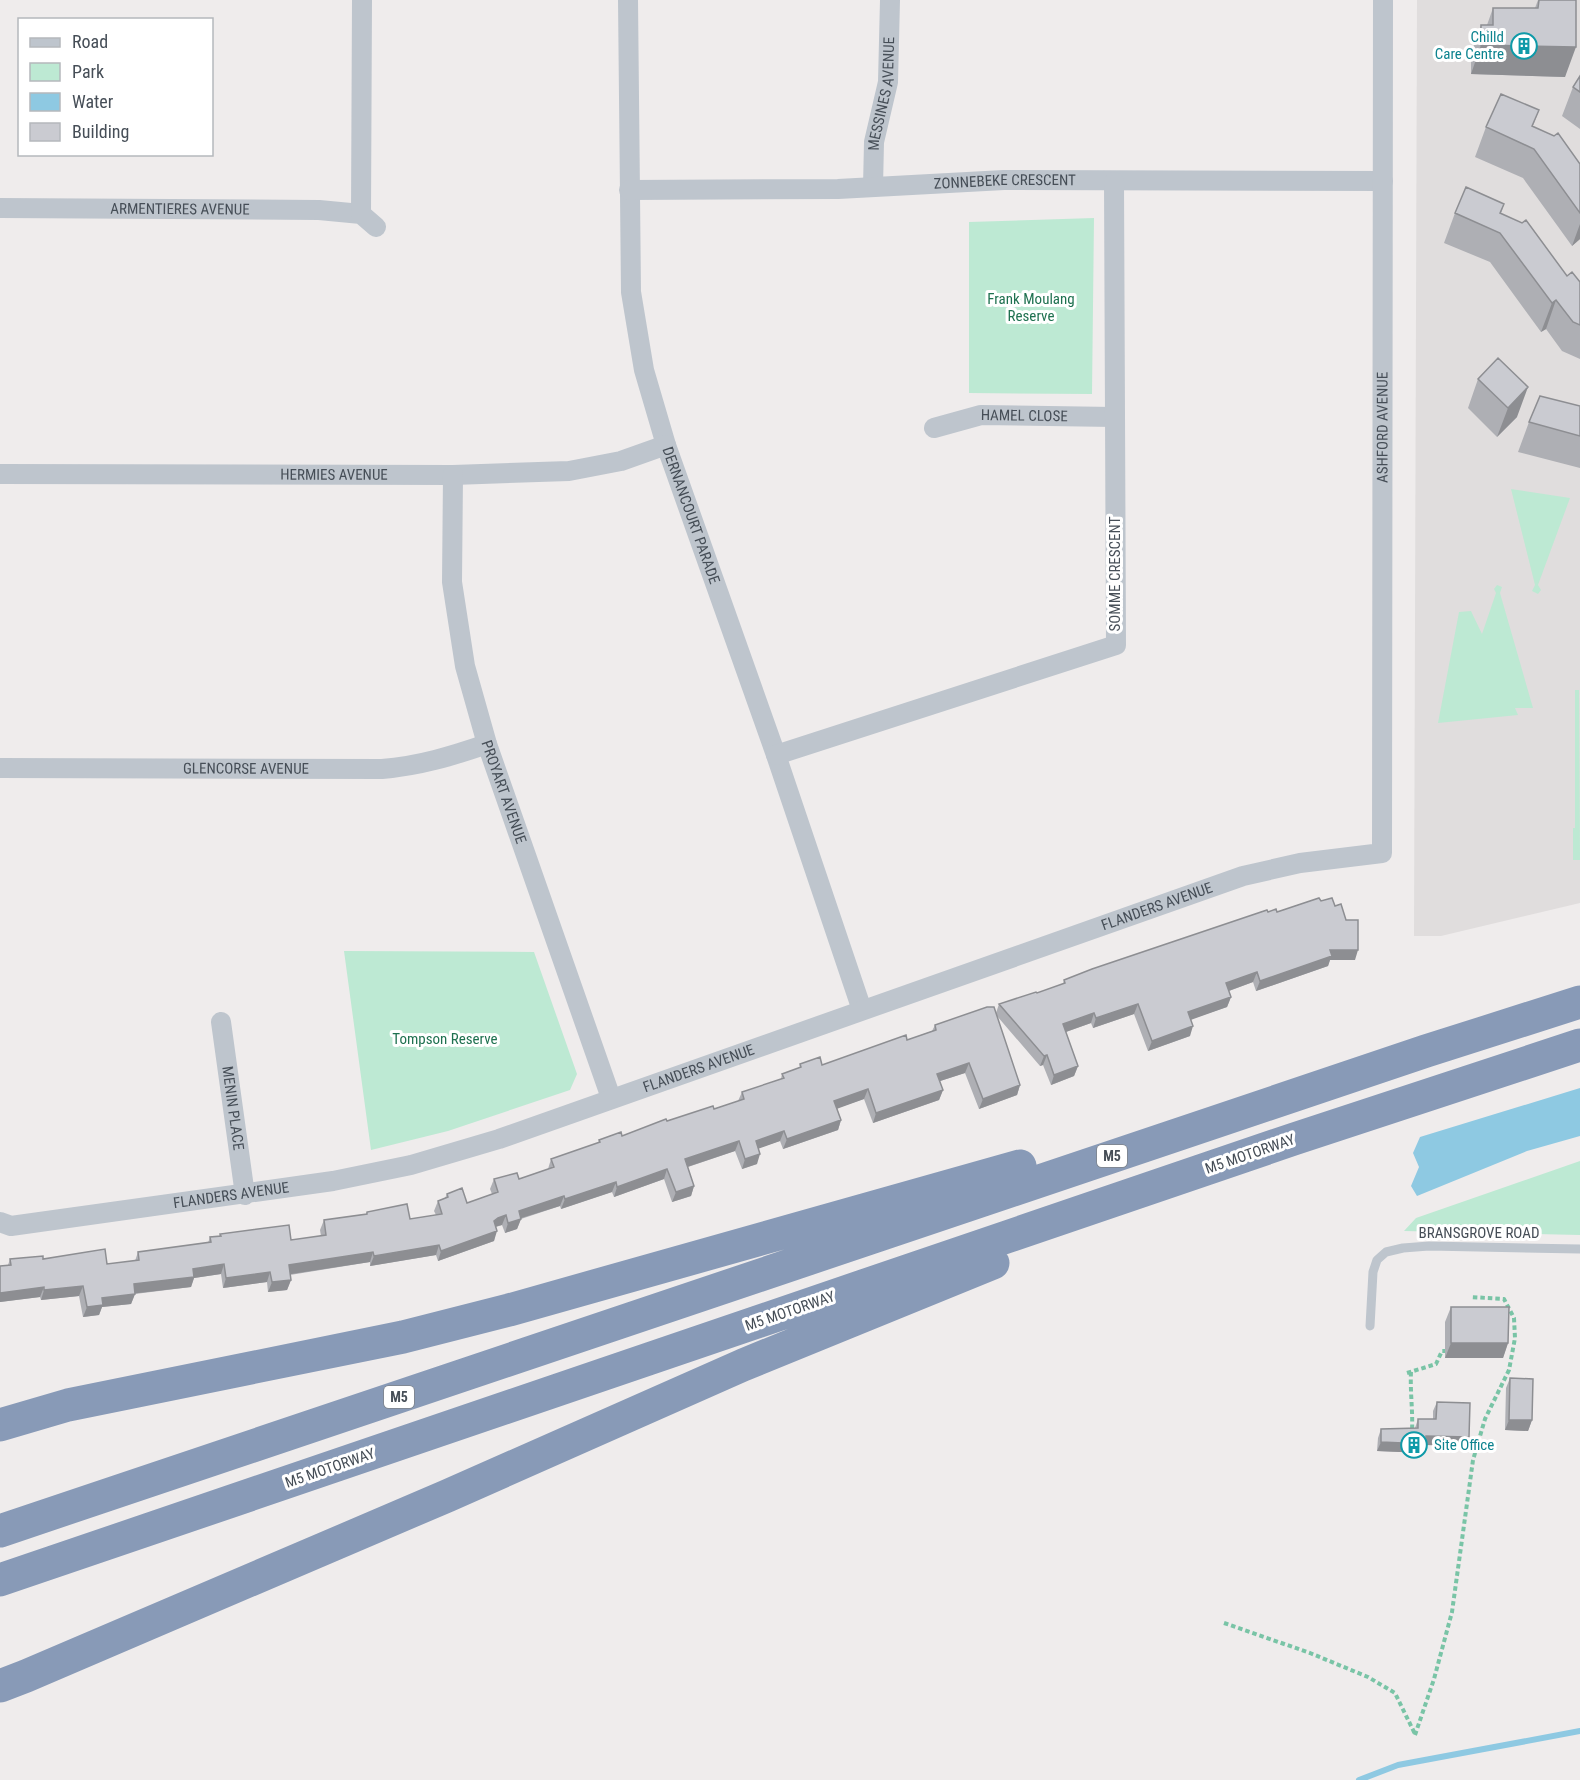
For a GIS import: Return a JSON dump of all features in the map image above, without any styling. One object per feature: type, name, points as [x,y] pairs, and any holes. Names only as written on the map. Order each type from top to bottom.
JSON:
[{"type":"highway","name":"M5","points":[[0,1532],[1426,1051],[1580,1002]]},
{"type":"highway","name":"M5 MOTORWAY","points":[[0,1580],[1294,1139],[1580,1045]]},
{"type":"highway","points":[[0,1425],[68,1406],[403,1337],[509,1310],[1426,1051]]},
{"type":"highway","points":[[9,1685],[807,1338],[1294,1139]]},
{"type":"highway","points":[[0,1408],[15,1410],[68,1406]]},
{"type":"street","points":[[362,0],[361,214],[376,227]]},
{"type":"street","name":"DERNANCOURT PARADE","points":[[628,0],[631,292],[644,370],[666,445],[776,755],[862,1010]]},
{"type":"street","name":"MESSINES AVENUE","points":[[873,187],[874,142],[888,82],[890,0]]},
{"type":"street","name":"ASHFORD AVENUE","points":[[1382,853],[1383,0]]},
{"type":"street","name":"ZONNEBEKE CRESCENT","points":[[629,190],[838,189],[1004,180],[1383,181]]},
{"type":"street","name":"SOMME CRESCENT","points":[[776,755],[1116,645],[1114,182]]},
{"type":"street","name":"ARMENTIERES AVENUE","points":[[0,208],[319,210],[361,214]]},
{"type":"street","name":"HAMEL CLOSE","points":[[934,428],[981,415],[1114,417]]},
{"type":"street","name":"HERMIES AVENUE","points":[[0,474],[453,476],[569,471],[621,460],[666,445]]},
{"type":"street","name":"PROYART AVENUE","points":[[453,476],[452,582],[465,666],[487,744],[611,1098]]},
{"type":"street","name":"GLENCORSE AVENUE","points":[[0,768],[382,769],[400,768],[436,760],[487,744]]},
{"type":"street","name":"FLANDERS AVENUE","points":[[0,1222],[11,1226],[245,1195],[333,1182],[411,1165],[499,1138],[1243,876],[1300,863],[1382,853]]},
{"type":"street","name":"MENIN PLACE","points":[[221,1022],[245,1195]]},
{"type":"lane","name":"BRANSGROVE ROAD","points":[[1370,1326],[1373,1272],[1377,1260],[1386,1252],[1430,1246],[1580,1249]]},
{"type":"path","points":[[1224,1623],[1310,1653],[1368,1677],[1395,1693],[1415,1734],[1434,1679],[1452,1612],[1473,1460],[1485,1419],[1509,1370],[1515,1338],[1514,1318],[1504,1299],[1470,1297]]},
{"type":"path","points":[[1412,1437],[1413,1410],[1409,1373],[1436,1364],[1442,1351],[1445,1351]]},
{"type":"shaded area","points":[[1417,0],[1580,0],[1580,903],[1441,936],[1414,936]]},
{"type":"green space","name":"Frank Moulang Reserve","points":[[1094,218],[1092,394],[969,393],[969,222]]},
{"type":"green space","points":[[1511,489],[1570,498],[1538,585],[1541,590],[1538,594],[1532,591],[1535,585]]},
{"type":"green space","points":[[1497,585],[1502,587],[1500,593],[1533,708],[1515,708],[1518,715],[1438,723],[1459,612],[1471,611],[1482,634]]},
{"type":"green space","points":[[1575,690],[1579,690],[1580,860],[1573,860]]},
{"type":"green space","name":"Tompson Reserve","points":[[344,951],[534,952],[577,1074],[570,1090],[448,1131],[371,1150]]},
{"type":"green space","points":[[1580,1161],[1580,1235],[1404,1231],[1416,1218]]},
{"type":"water","points":[[1580,1088],[1580,1136],[1527,1151],[1417,1196],[1411,1186],[1419,1167],[1413,1153],[1420,1137]]},
{"type":"building","points":[[1539,0],[1576,0],[1576,47],[1481,45],[1481,25],[1493,25],[1493,8],[1538,8]]},
{"type":"building","points":[[1580,76],[1580,92],[1573,87]]},
{"type":"building","points":[[1501,94],[1539,110],[1532,126],[1554,136],[1558,133],[1580,164],[1580,213],[1534,149],[1486,127]]},
{"type":"building","points":[[1466,187],[1504,204],[1500,213],[1522,223],[1526,220],[1567,276],[1572,272],[1580,282],[1580,325],[1573,322],[1556,300],[1552,303],[1500,233],[1455,213]]},
{"type":"building","points":[[1498,358],[1528,387],[1508,408],[1478,379]]},
{"type":"building","points":[[1540,396],[1580,406],[1580,436],[1529,422]]},
{"type":"building","points":[[1319,898],[1321,901],[1332,898],[1335,906],[1341,904],[1346,920],[1358,920],[1358,950],[1330,950],[1332,956],[1260,981],[1257,972],[1226,983],[1231,997],[1188,1012],[1193,1026],[1152,1041],[1138,1004],[1096,1018],[1094,1013],[1063,1024],[1078,1066],[1054,1075],[1047,1055],[1044,1056],[999,1004],[1065,983],[1064,980],[1092,969],[1267,910],[1268,912],[1276,909],[1277,912]]},
{"type":"building","points":[[987,1007],[994,1007],[1020,1085],[983,1099],[969,1063],[937,1074],[943,1090],[876,1113],[868,1089],[834,1101],[841,1120],[787,1139],[784,1131],[756,1141],[760,1154],[745,1159],[739,1141],[685,1159],[694,1186],[676,1192],[667,1169],[617,1187],[616,1182],[519,1211],[521,1219],[508,1223],[506,1215],[494,1221],[497,1231],[441,1251],[439,1245],[374,1256],[373,1252],[289,1265],[291,1280],[272,1282],[270,1272],[226,1278],[224,1264],[193,1269],[194,1277],[134,1284],[135,1294],[102,1298],[103,1305],[87,1307],[83,1286],[44,1290],[44,1287],[0,1293],[0,1266],[11,1265],[10,1259],[43,1256],[43,1259],[105,1249],[107,1264],[139,1260],[138,1252],[211,1242],[210,1237],[221,1236],[220,1234],[289,1225],[291,1240],[326,1235],[324,1220],[367,1214],[367,1212],[407,1204],[410,1219],[442,1214],[438,1201],[448,1197],[447,1194],[462,1188],[467,1203],[498,1192],[494,1179],[517,1173],[519,1179],[554,1167],[551,1159],[621,1132],[622,1136],[666,1119],[667,1121],[713,1106],[714,1109],[744,1099],[742,1092],[784,1078],[782,1074],[801,1067],[800,1064],[820,1057],[822,1065],[906,1035],[907,1040],[936,1030],[935,1025]]},
{"type":"building","points":[[1451,1307],[1509,1307],[1508,1343],[1451,1343]]},
{"type":"building","points":[[1510,1378],[1533,1379],[1532,1420],[1509,1420]]},
{"type":"building","points":[[1437,1402],[1470,1403],[1469,1437],[1426,1436],[1426,1444],[1381,1442],[1381,1429],[1418,1428],[1418,1419],[1436,1419]]},
{"type":"waterway","points":[[1359,1780],[1398,1765],[1580,1731]]},
{"type":"place","name":"Chilld Care Centre","points":[[1524,46]]},
{"type":"place","name":"Site Office","points":[[1414,1445]]}]
